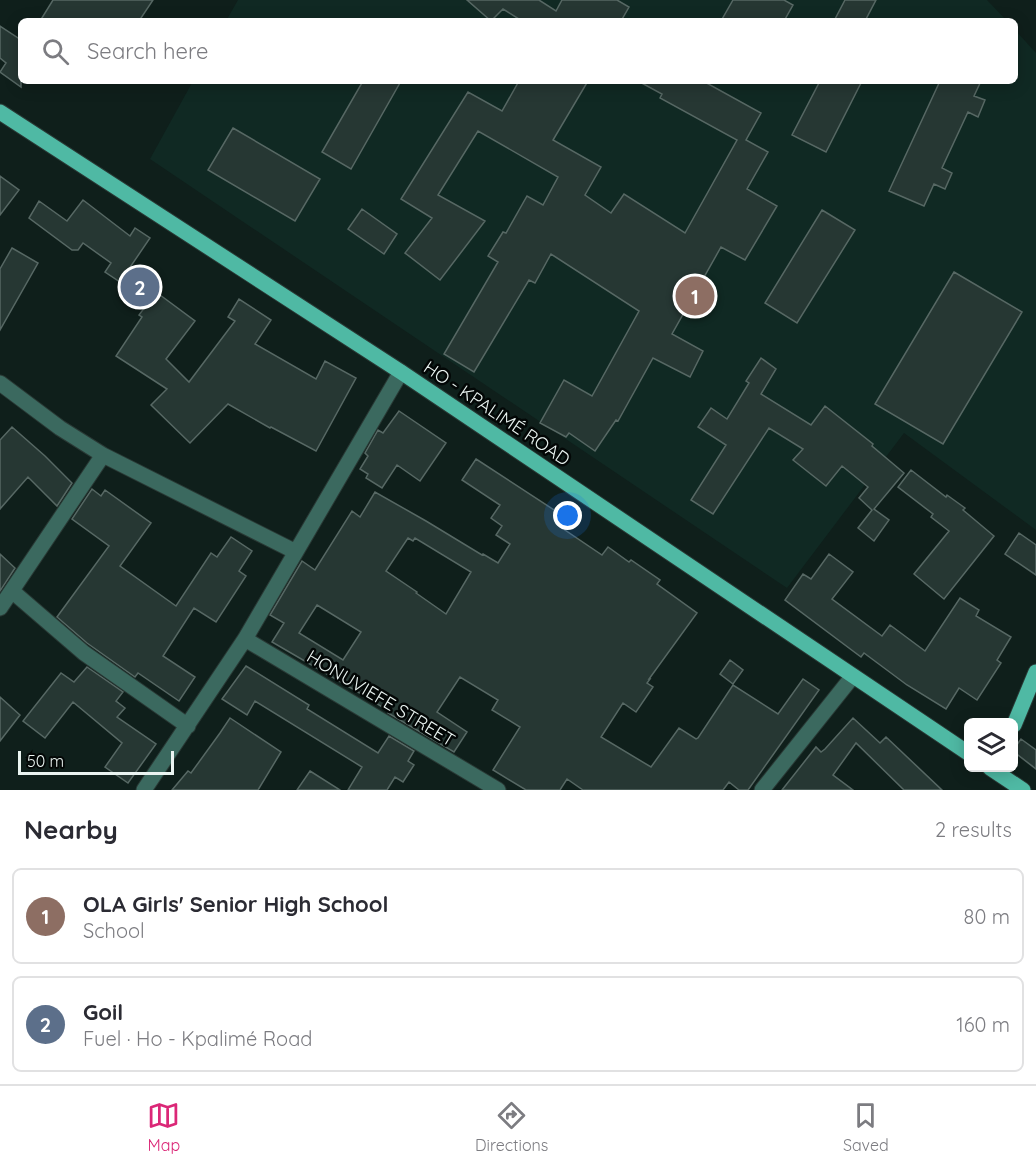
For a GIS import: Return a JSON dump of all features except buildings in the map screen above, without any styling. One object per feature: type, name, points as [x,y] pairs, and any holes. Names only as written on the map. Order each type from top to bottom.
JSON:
[{"type":"main road","name":"HO - KPALIMÉ ROAD","points":[[0,112],[401,372],[964,750]]},
{"type":"main road","points":[[1017,718],[1036,672]]},
{"type":"main road","points":[[999,772],[1023,790]]},
{"type":"street","points":[[144,790],[245,639],[401,372]]},
{"type":"street","points":[[0,383],[60,428],[103,455],[296,552]]},
{"type":"street","points":[[0,608],[103,455]]},
{"type":"street","points":[[12,591],[84,653],[188,726]]},
{"type":"street","name":"HONUVIEFE STREET","points":[[245,639],[498,790]]},
{"type":"street","points":[[762,790],[853,676]]},
{"type":"shaded area","points":[[238,0],[987,0],[1004,18],[228,18]]},
{"type":"shaded area","points":[[1018,33],[1036,53],[1036,530],[904,433],[787,588],[150,159],[191,84],[1018,84]]},
{"type":"place","name":"Goil","points":[[140,287]]},
{"type":"place","name":"OLA Girls' Senior High School","points":[[695,296]]}]
